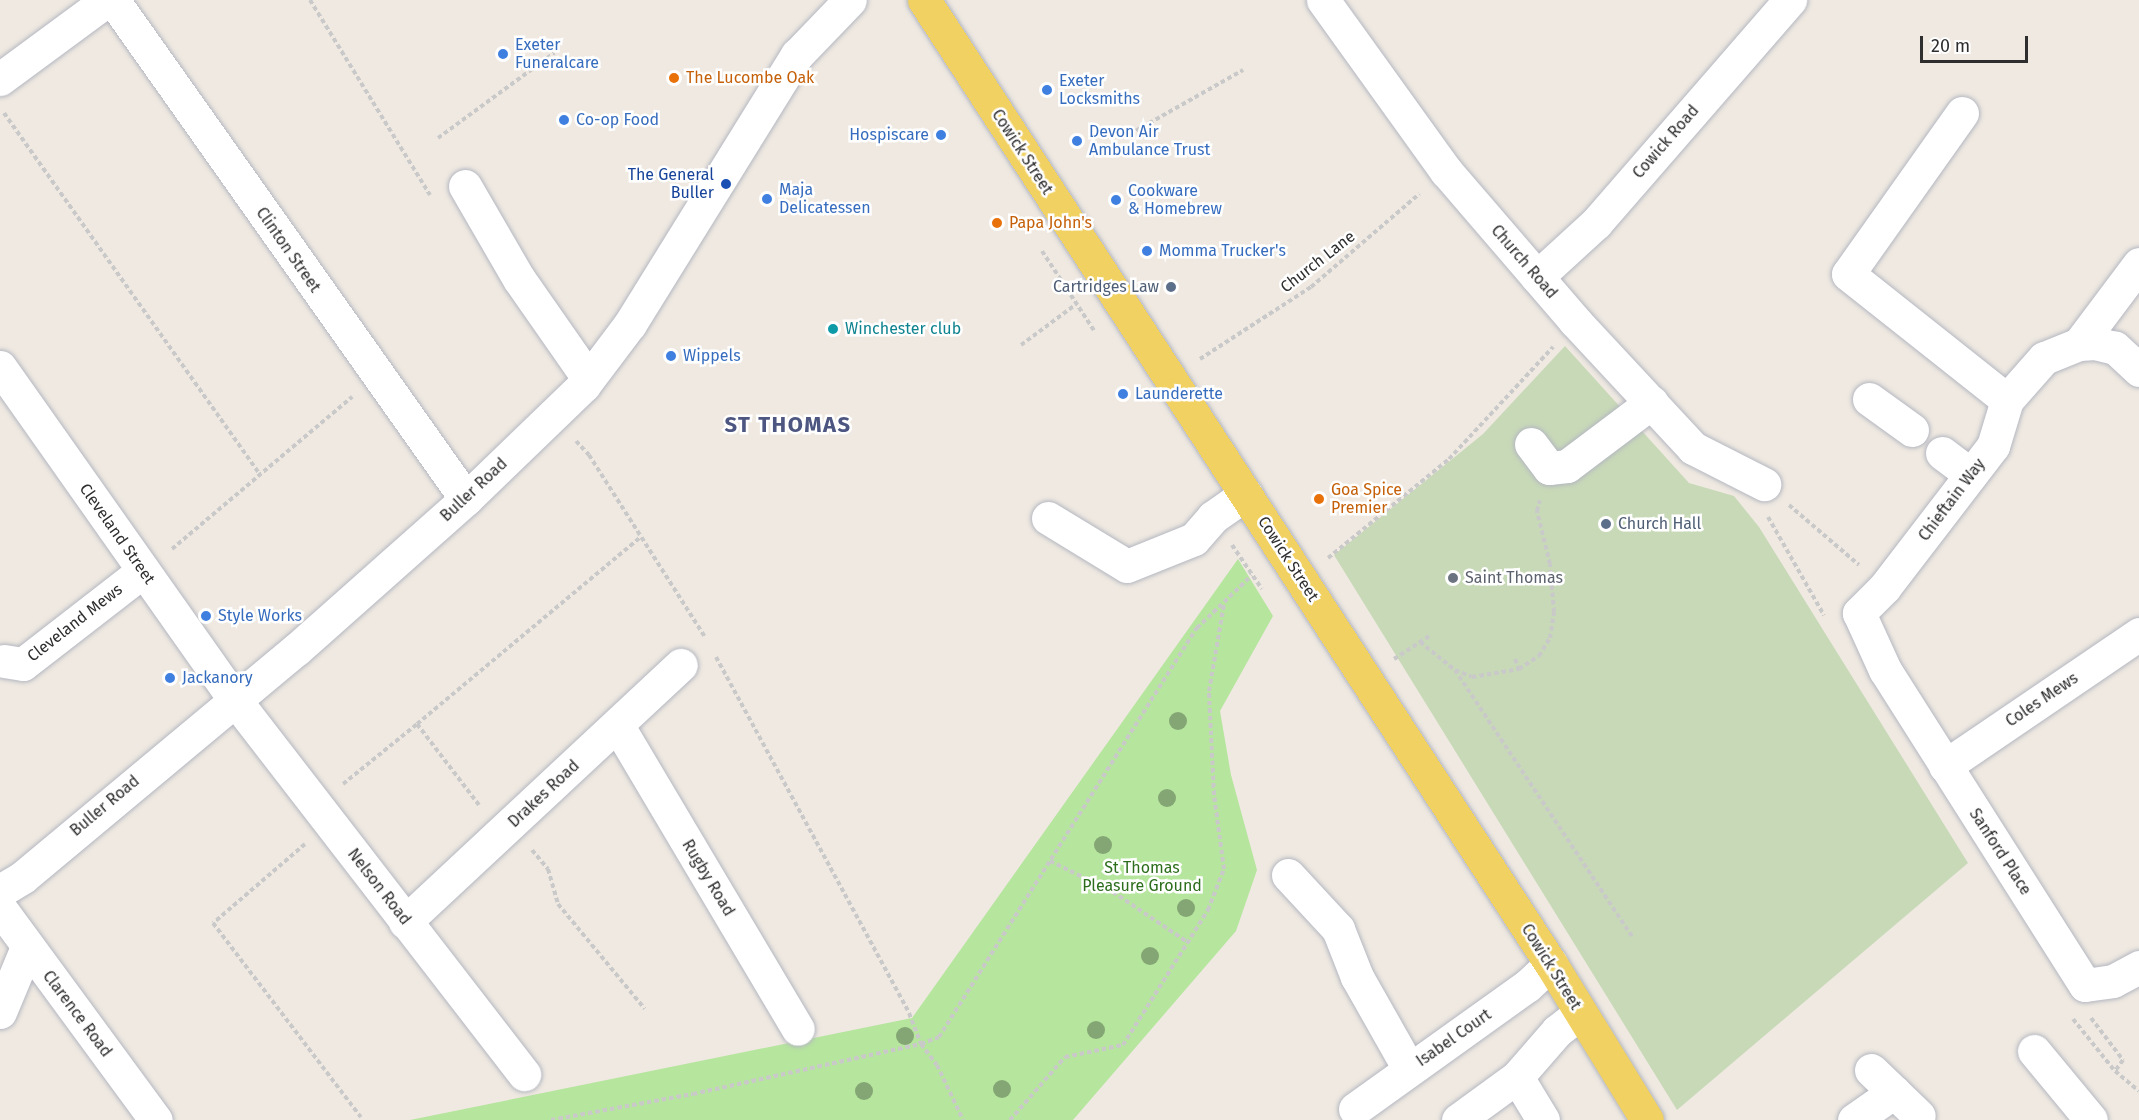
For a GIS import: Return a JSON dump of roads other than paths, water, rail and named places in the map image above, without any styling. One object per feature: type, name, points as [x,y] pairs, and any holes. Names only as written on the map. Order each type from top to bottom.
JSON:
[{"type":"main road","name":"Cowick Street","points":[[924,0],[1551,964],[1647,1120]]},
{"type":"street","points":[[0,79],[107,0]]},
{"type":"street","name":"Clinton Street","points":[[113,0],[376,376],[466,499]]},
{"type":"street","name":"Buller Road","points":[[0,891],[23,877],[235,699],[466,499],[553,416],[588,378],[630,324],[791,64],[850,0]]},
{"type":"street","name":"Church Road","points":[[1323,0],[1446,171],[1575,321],[1693,447],[1764,484]]},
{"type":"street","name":"Cowick Road","points":[[1537,277],[1596,223],[1790,0]]},
{"type":"street","points":[[1962,113],[1848,274],[2007,400]]},
{"type":"street","points":[[465,186],[519,279],[588,378]]},
{"type":"street","points":[[2079,344],[2139,264]]},
{"type":"street","name":"Chieftain Way","points":[[1885,670],[1859,613],[1885,587],[1993,446],[2007,400],[2044,358],[2079,344],[2115,348],[2139,370]]},
{"type":"street","name":"Cleveland Street","points":[[0,367],[235,699]]},
{"type":"street","points":[[1869,399],[1912,430]]},
{"type":"street","points":[[1540,456],[1567,466],[1652,402]]},
{"type":"street","points":[[1942,453],[1971,475]]},
{"type":"street","points":[[1048,518],[1127,566],[1194,539],[1213,517],[1246,494]]},
{"type":"street","name":"Cleveland Mews","points":[[3,661],[23,664],[143,572]]},
{"type":"street","name":"Coles Mews","points":[[1945,766],[2139,634]]},
{"type":"street","name":"Drakes Road","points":[[405,922],[681,665]]},
{"type":"street","name":"Sanford Place","points":[[1885,670],[2085,985],[2113,981],[2139,967]]},
{"type":"street","name":"Nelson Road","points":[[235,699],[524,1074]]},
{"type":"street","name":"Rugby Road","points":[[618,726],[798,1029]]},
{"type":"street","points":[[1288,875],[1338,929],[1357,977],[1409,1069]]},
{"type":"street","name":"Clarence Road","points":[[0,908],[156,1120]]},
{"type":"street","points":[[0,1012],[27,947]]},
{"type":"street","name":"Isabel Court","points":[[1355,1109],[1527,986],[1551,964]]},
{"type":"street","points":[[1459,1120],[1517,1077],[1557,1031],[1580,1013]]},
{"type":"street","points":[[2034,1051],[2091,1120]]},
{"type":"street","points":[[1517,1077],[1543,1120]]},
{"type":"street","points":[[1854,1120],[1882,1081],[1919,1116]]},
{"type":"place","name":"Exeter Funeralcare","points":[[503,54]]},
{"type":"place","name":"The Lucombe Oak","points":[[674,78]]},
{"type":"place","name":"Exeter Locksmiths","points":[[1047,90]]},
{"type":"place","name":"Co-op Food","points":[[564,120]]},
{"type":"place","name":"Hospiscare","points":[[941,135]]},
{"type":"place","name":"Devon Air Ambulance Trust","points":[[1077,141]]},
{"type":"place","name":"The General Buller","points":[[726,184]]},
{"type":"place","name":"Maja Delicatessen","points":[[767,199]]},
{"type":"place","name":"Cookware & Homebrew","points":[[1116,200]]},
{"type":"place","name":"Papa John's","points":[[997,223]]},
{"type":"place","name":"Momma Trucker's","points":[[1147,251]]},
{"type":"place","name":"Cartridges Law","points":[[1171,287]]},
{"type":"place","name":"Winchester club","points":[[833,329]]},
{"type":"place","name":"Wippels","points":[[671,356]]},
{"type":"place","name":"Launderette","points":[[1123,394]]},
{"type":"place","name":"Goa Spice Premier","points":[[1319,499]]},
{"type":"place","name":"Church Hall","points":[[1606,524]]},
{"type":"place","name":"Saint Thomas","points":[[1453,578]]},
{"type":"place","name":"Style Works","points":[[206,616]]},
{"type":"place","name":"Jackanory","points":[[170,678]]},
{"type":"district","name":"ST THOMAS","points":[[788,425]]},
{"type":"park label","name":"St Thomas Pleasure Ground","points":[[1142,877]]}]
